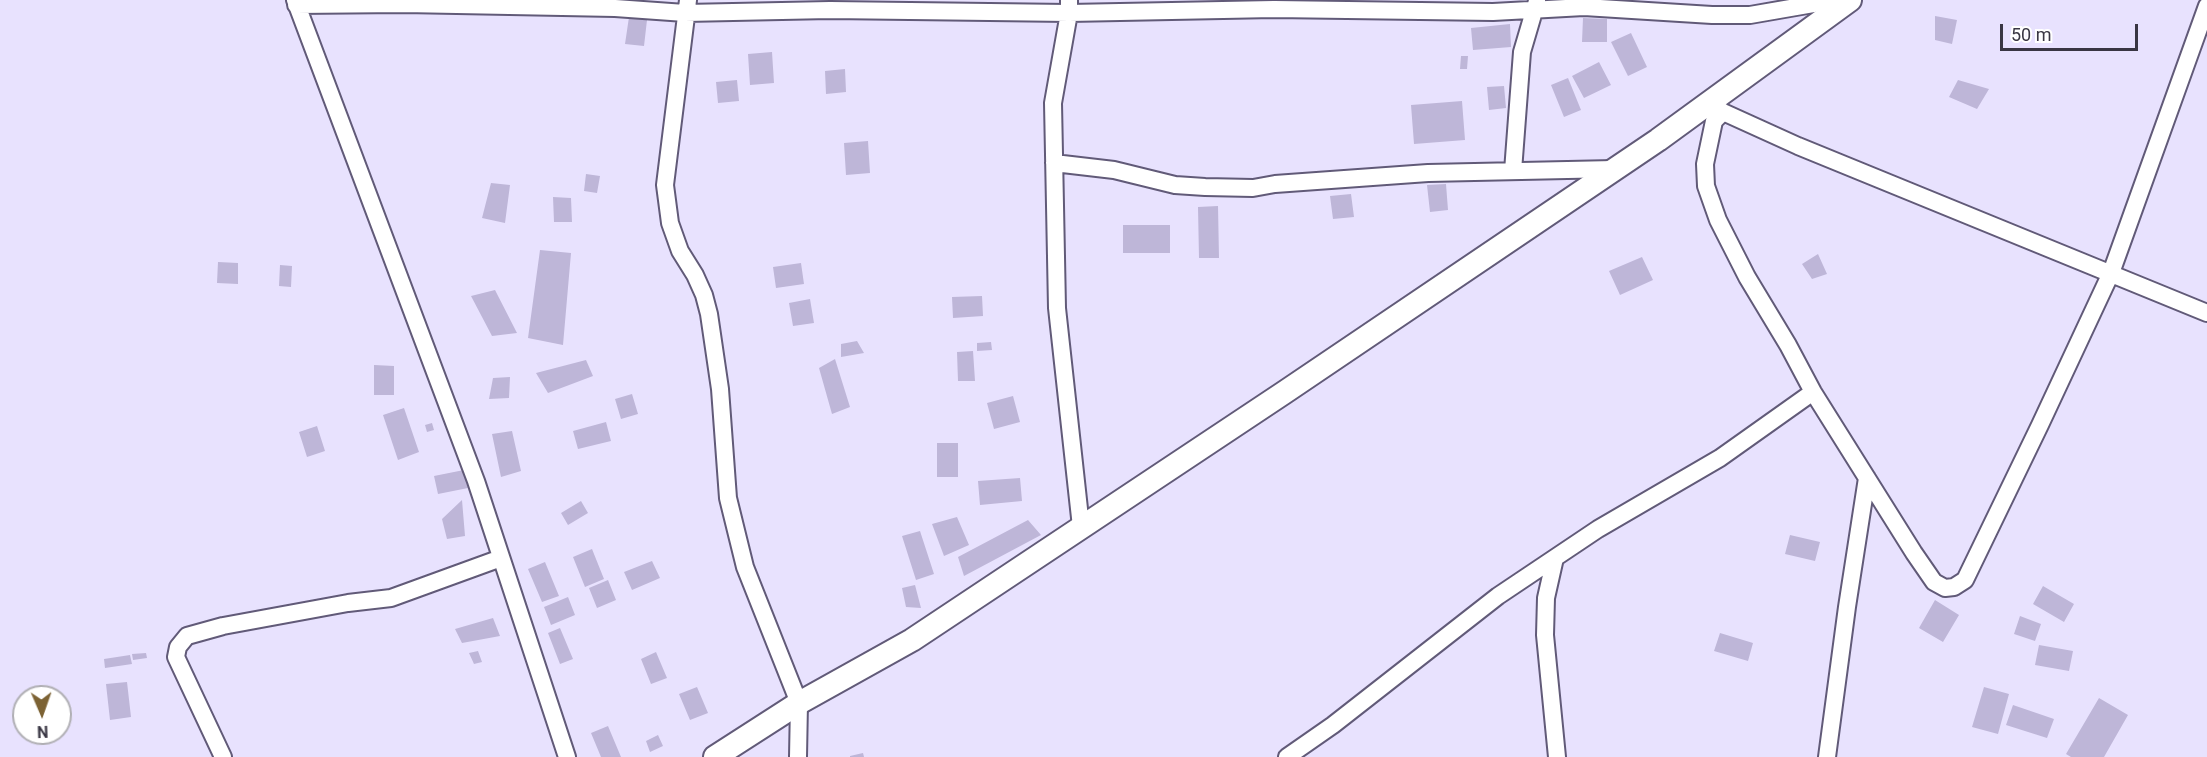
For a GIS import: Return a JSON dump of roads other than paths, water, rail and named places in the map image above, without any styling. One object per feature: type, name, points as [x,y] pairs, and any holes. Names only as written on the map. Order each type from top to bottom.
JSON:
[{"type":"street","points":[[567,757],[476,481],[295,3],[830,10],[1069,6],[1493,12],[1537,4],[1712,15],[1750,15],[1819,3],[1848,1]]},
{"type":"street","points":[[715,757],[800,703],[912,640],[1614,169],[1716,108],[1848,1]]},
{"type":"street","points":[[1513,171],[1522,52],[1537,4]]},
{"type":"street","points":[[1069,6],[1053,103],[1057,308],[1082,527]]},
{"type":"street","points":[[1716,108],[1705,164],[1706,186],[1718,220],[1747,277],[1813,392],[1867,478],[1934,582],[1945,588],[1954,587],[1965,580],[2111,273],[2207,6]]},
{"type":"street","points":[[686,7],[665,185],[670,223],[680,251],[704,295],[709,314],[720,389],[728,498],[745,567],[800,703],[798,757]]},
{"type":"street","points":[[1716,108],[1798,146],[2207,313]]},
{"type":"street","points":[[1054,163],[1114,170],[1175,185],[1253,188],[1275,184],[1416,173],[1614,169]]},
{"type":"street","points":[[1287,757],[1333,725],[1498,596],[1598,529],[1720,458],[1813,392]]},
{"type":"street","points":[[1827,757],[1867,478]]},
{"type":"street","points":[[223,757],[176,657],[177,647],[186,636],[223,626],[348,603],[392,598],[501,558]]},
{"type":"street","points":[[1555,558],[1546,598],[1545,635],[1557,757]]}]
